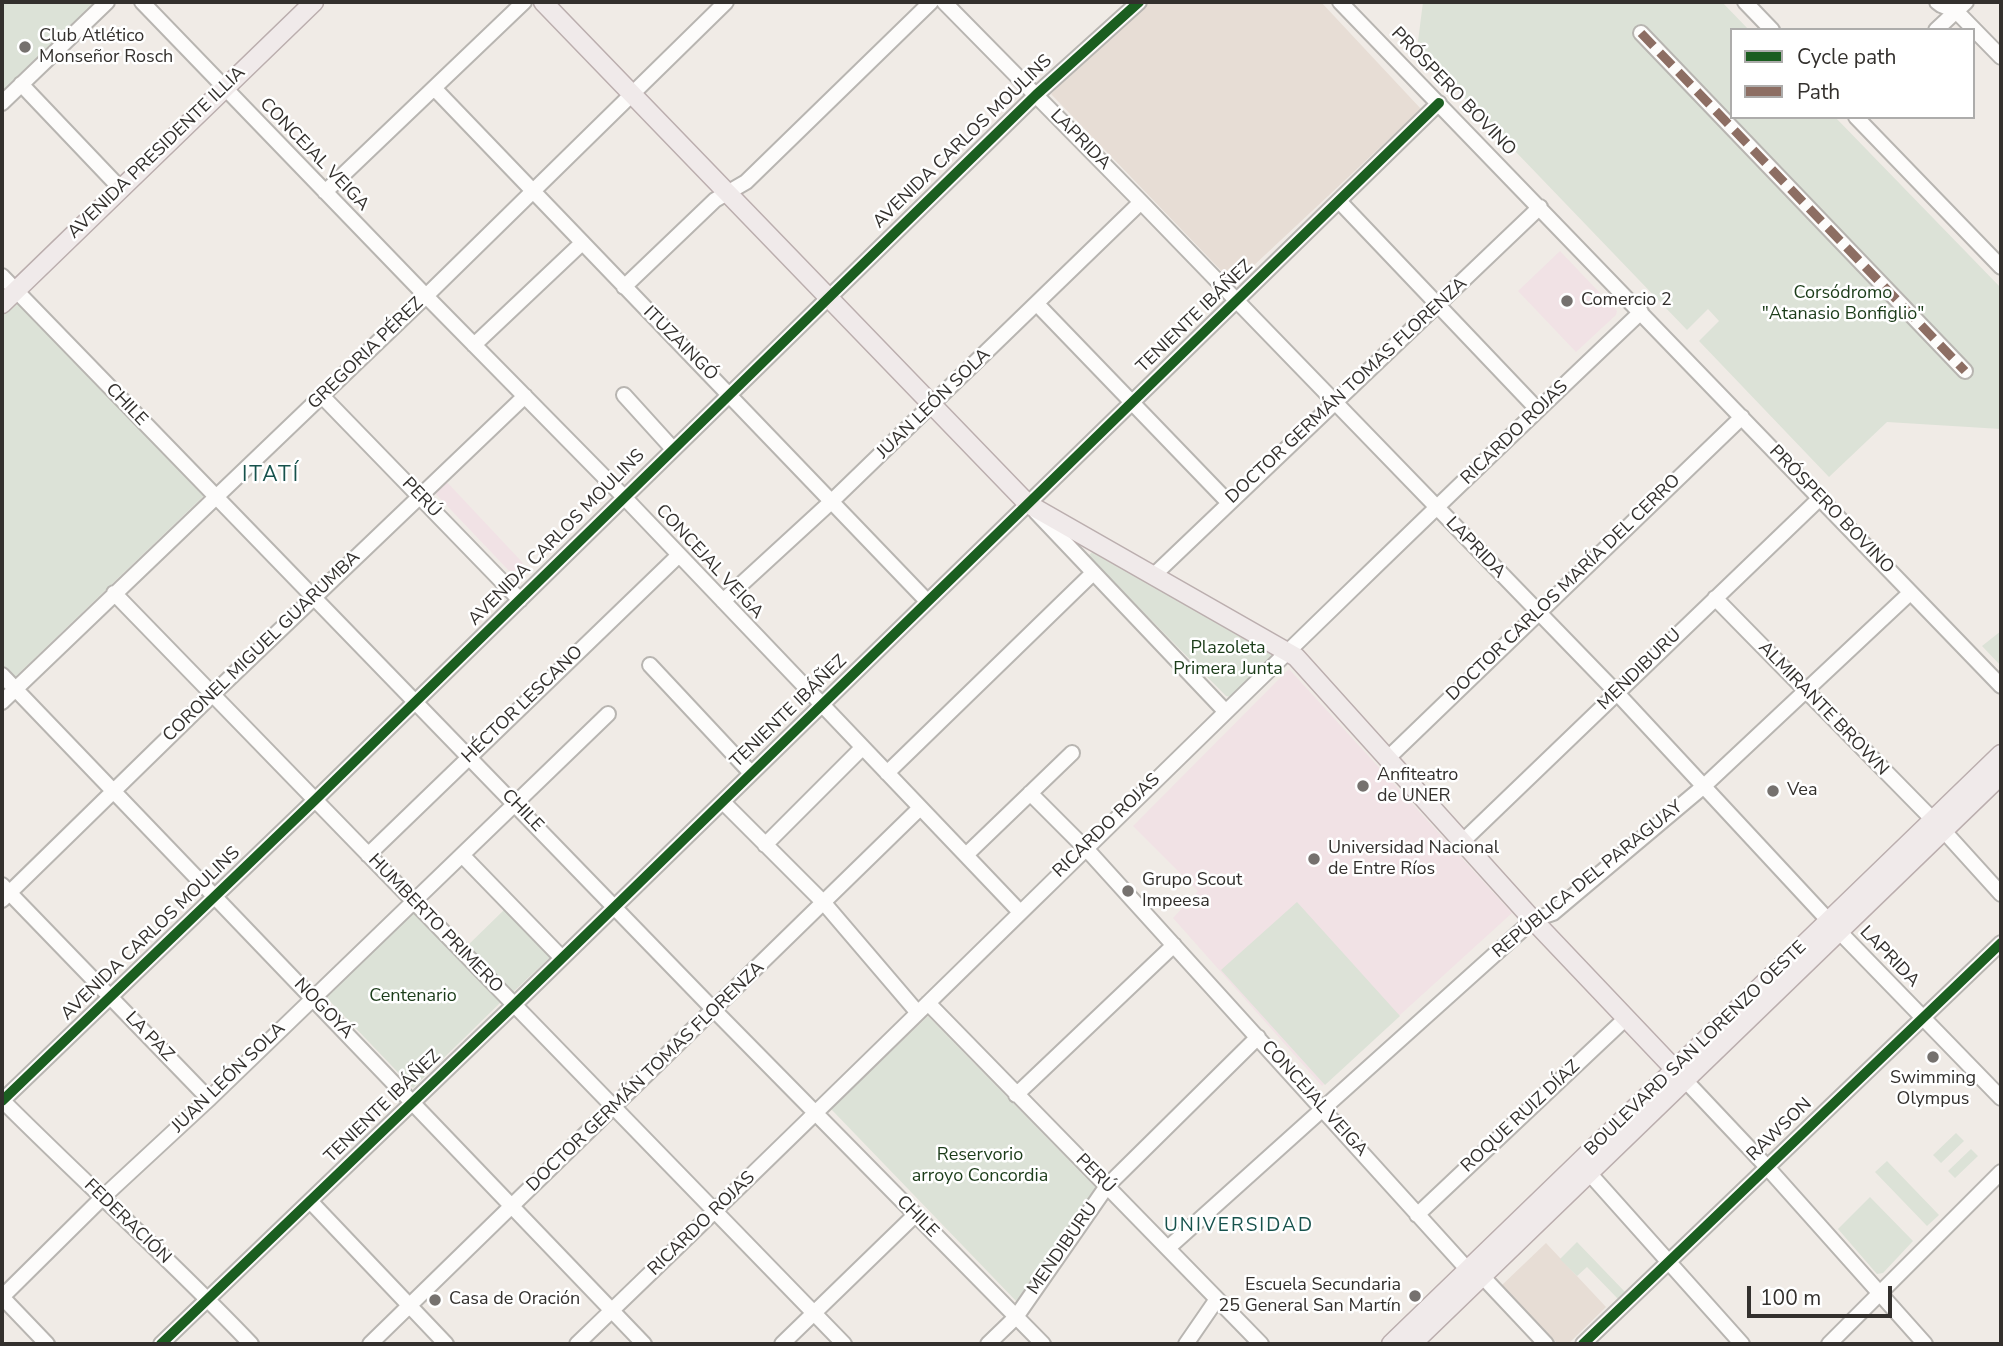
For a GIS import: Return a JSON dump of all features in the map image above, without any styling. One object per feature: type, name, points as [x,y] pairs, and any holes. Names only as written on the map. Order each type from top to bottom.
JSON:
[{"type":"main road","name":"AVENIDA PRESIDENTE ILLIA","points":[[2,304],[314,2]]},
{"type":"main road","points":[[543,2],[1028,504],[1287,651],[1311,670],[1387,759],[1533,920],[1679,1074]]},
{"type":"main road","name":"BOULEVARD SAN LORENZO OESTE","points":[[1412,1344],[1475,1273],[1937,825],[2001,754]]},
{"type":"main road","name":"BOULEVARD SAN LORENZO OESTE","points":[[1937,825],[2001,775]]},
{"type":"main road","name":"BOULEVARD SAN LORENZO OESTE","points":[[1391,1344],[1475,1273]]},
{"type":"street","points":[[2,103],[107,2]]},
{"type":"street","name":"CONCEJAL VEIGA","points":[[142,2],[624,497],[1020,912]]},
{"type":"street","points":[[325,192],[524,2]]},
{"type":"street","name":"GREGORIA PÉREZ","points":[[2,702],[426,296],[726,2]]},
{"type":"street","points":[[624,287],[715,200],[746,182],[931,2]]},
{"type":"street","name":"LAPRIDA","points":[[944,2],[1617,693],[1833,925],[2001,1098]]},
{"type":"street","name":"AVENIDA CARLOS MOULINS","points":[[2,1101],[315,800],[1036,95],[1139,2]]},
{"type":"street","name":"PRÓSPERO BOVINO","points":[[1340,2],[2001,686]]},
{"type":"street","points":[[1745,2],[1770,28]]},
{"type":"street","points":[[1937,2],[1941,5],[1961,6],[2001,57]]},
{"type":"street","points":[[1938,28],[1961,6]]},
{"type":"street","points":[[1641,33],[1965,371]]},
{"type":"street","points":[[21,84],[120,188]]},
{"type":"street","name":"ITUZAINGÓ","points":[[434,88],[927,601]]},
{"type":"street","name":"TENIENTE IBÁÑEZ","points":[[162,1344],[723,802],[1439,103]]},
{"type":"street","points":[[1858,119],[2001,267]]},
{"type":"street","points":[[1339,201],[1538,410]]},
{"type":"street","name":"JUAN LEÓN SOLA","points":[[723,601],[933,405],[1141,202]]},
{"type":"street","name":"DOCTOR GERMÁN TOMAS FLORENZA","points":[[1154,576],[1540,207]]},
{"type":"street","points":[[474,345],[582,243]]},
{"type":"street","name":"CHILE","points":[[2,276],[714,1010],[1043,1344]]},
{"type":"street","points":[[1037,304],[1229,503]]},
{"type":"street","name":"RICARDO ROJAS","points":[[577,1344],[816,1114],[1225,711],[1640,313]]},
{"type":"street","points":[[624,395],[673,449]]},
{"type":"street","name":"PERÚ","points":[[322,396],[520,600]]},
{"type":"street","name":"CORONEL MIGUEL GUARUMBA","points":[[4,893],[525,396]]},
{"type":"street","name":"DOCTOR CARLOS MARÍA DEL CERRO","points":[[1387,759],[1742,417]]},
{"type":"street","name":"MENDIBURU","points":[[1462,842],[1819,499]]},
{"type":"street","points":[[1028,504],[1225,711]]},
{"type":"street","name":"HÉCTOR LESCANO","points":[[368,855],[679,555]]},
{"type":"street","points":[[887,774],[1093,573]]},
{"type":"street","name":"HUMBERTO PRIMERO","points":[[114,593],[844,1344]]},
{"type":"street","name":"REPÚBLICA DEL PARAGUAY","points":[[1168,1248],[1533,920],[1553,913],[1704,786],[1910,593]]},
{"type":"street","name":"ALMIRANTE BROWN","points":[[1715,598],[2001,894]]},
{"type":"street","points":[[650,665],[751,773]]},
{"type":"street","name":"NOGOYÁ","points":[[2,675],[644,1344]]},
{"type":"street","name":"JUAN LEÓN SOLA","points":[[2,1297],[101,1199],[209,1099],[608,715]]},
{"type":"street","points":[[765,845],[862,748]]},
{"type":"street","points":[[966,855],[1072,753]]},
{"type":"street","name":"CONCEJAL VEIGA","points":[[1030,793],[1085,848],[1174,945],[1417,1215],[1546,1344]]},
{"type":"street","name":"PERÚ","points":[[723,802],[824,903],[923,1008],[1016,1095],[1261,1344]]},
{"type":"street","name":"DOCTOR GERMÁN TOMAS FLORENZA","points":[[370,1344],[920,808]]},
{"type":"street","points":[[462,855],[562,958]]},
{"type":"street","name":"LA PAZ","points":[[4,893],[209,1099]]},
{"type":"street","name":"RAWSON","points":[[1583,1344],[2001,943]]},
{"type":"street","points":[[1016,1095],[1174,945]]},
{"type":"street","name":"ROQUE RUIZ DÍAZ","points":[[1417,1215],[1625,1018]]},
{"type":"street","name":"MENDIBURU","points":[[988,1344],[1016,1317],[1107,1186],[1258,1037]]},
{"type":"street","points":[[1679,1074],[1767,1167],[1924,1344]]},
{"type":"street","name":"FEDERACIÓN","points":[[2,1101],[208,1299],[251,1344]]},
{"type":"street","points":[[1583,1167],[1742,1344]]},
{"type":"street","points":[[1829,1344],[2001,1172]]},
{"type":"street","points":[[310,1202],[446,1344]]},
{"type":"street","points":[[782,1344],[915,1215]]},
{"type":"street","points":[[2,1297],[47,1344]]},
{"type":"street","points":[[1186,1344],[1217,1299]]},
{"type":"shaded area","points":[[1148,2],[1321,2],[1421,109],[1234,284],[1051,94]]},
{"type":"shaded area","name":"Comercio 2","points":[[1560,251],[1617,311],[1616,315],[1576,352],[1518,291]]},
{"type":"shaded area","points":[[445,480],[523,563],[512,574],[433,491]]},
{"type":"shaded area","name":"Universidad Nacional de Entre Ríos","points":[[1289,669],[1512,913],[1322,1086],[1173,918],[1198,891],[1133,826]]},
{"type":"shaded area","points":[[1546,1243],[1606,1307],[1568,1344],[1558,1344],[1502,1285]]},
{"type":"green space","name":"Club Atlético Monseñor Rosch","points":[[2,2],[96,2],[2,91]]},
{"type":"green space","name":"Corsódromo \"Atanasio Bonfiglio\"","points":[[1423,2],[1722,2],[1747,28],[1730,28],[1730,119],[1837,119],[2001,288],[2001,429],[1887,422],[1829,477],[1699,341],[1719,321],[1708,309],[1687,330],[1417,49]]},
{"type":"green space","points":[[22,294],[210,490],[13,679],[2,667],[2,313]]},
{"type":"green space","name":"Plazoleta Primera Junta","points":[[1092,552],[1272,652],[1271,657],[1231,697],[1226,696],[1091,559],[1089,555]]},
{"type":"green space","points":[[2001,631],[2001,666],[1982,646]]},
{"type":"green space","points":[[1297,902],[1400,1016],[1325,1085],[1221,970]]},
{"type":"green space","name":"Centenario","points":[[413,907],[503,1000],[413,1088],[323,994]]},
{"type":"green space","name":"Centenario","points":[[507,907],[550,952],[549,958],[511,994],[464,949]]},
{"type":"green space","name":"Reservorio arroyo Concordia","points":[[928,1016],[1097,1189],[1017,1302],[831,1109]]},
{"type":"green space","points":[[1956,1133],[1964,1141],[1941,1163],[1933,1155]]},
{"type":"green space","points":[[1971,1149],[1978,1156],[1955,1178],[1948,1171]]},
{"type":"green space","points":[[1887,1161],[1939,1215],[1927,1226],[1875,1172]]},
{"type":"green space","points":[[1870,1197],[1913,1241],[1883,1273],[1877,1274],[1838,1229]]},
{"type":"green space","points":[[1577,1242],[1626,1293],[1619,1300],[1587,1267],[1577,1276],[1560,1259]]},
{"type":"marked path","points":[[1641,33],[1965,371]]},
{"type":"cycle path","points":[[2,1101],[315,800],[1036,95],[1139,2]]},
{"type":"cycle path","points":[[161,1344],[514,1005],[1439,103]]},
{"type":"cycle path","points":[[1583,1344],[2001,943]]},
{"type":"place","name":"Club Atlético Monseñor Rosch","points":[[25,47]]},
{"type":"place","name":"Comercio 2","points":[[1567,301]]},
{"type":"place","name":"Anfiteatro de UNER","points":[[1363,786]]},
{"type":"place","name":"Vea","points":[[1773,791]]},
{"type":"place","name":"Universidad Nacional de Entre Ríos","points":[[1314,859]]},
{"type":"place","name":"Grupo Scout Impeesa","points":[[1128,891]]},
{"type":"place","name":"Swimming Olympus","points":[[1933,1057]]},
{"type":"place","name":"Escuela Secundaria 25 General San Martín","points":[[1415,1296]]},
{"type":"place","name":"Casa de Oración","points":[[435,1300]]},
{"type":"district","name":"ITATÍ","points":[[271,476]]},
{"type":"district","name":"UNIVERSIDAD","points":[[1239,1226]]}]
